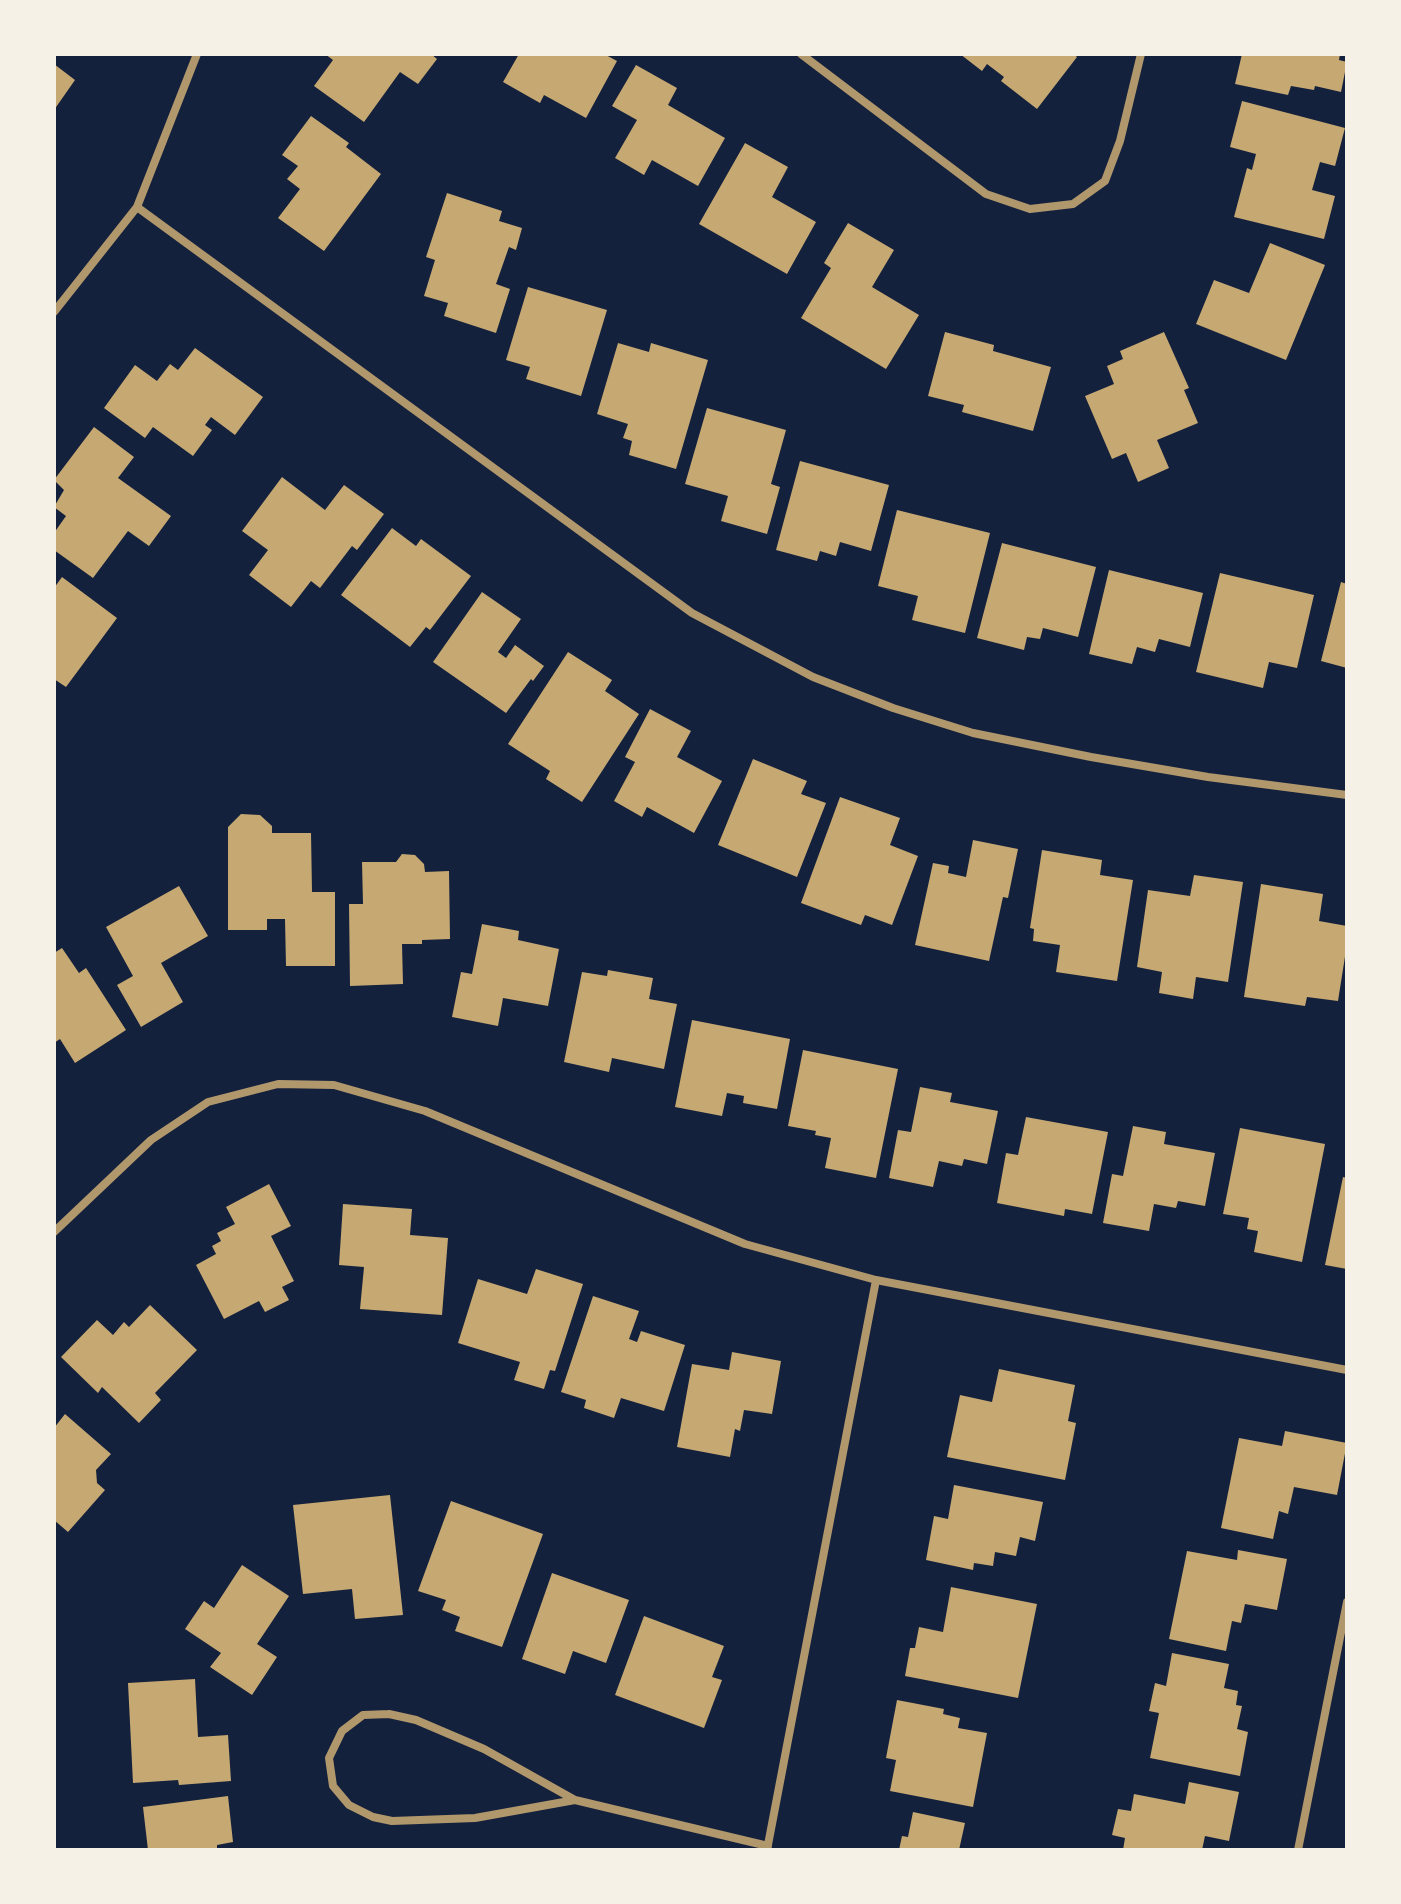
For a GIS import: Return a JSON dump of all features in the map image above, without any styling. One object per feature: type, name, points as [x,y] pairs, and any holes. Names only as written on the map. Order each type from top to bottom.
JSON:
[{"type":"street","points":[[54,312],[137,207],[197,54]]},
{"type":"street","points":[[801,54],[986,194],[1030,209],[1073,204],[1105,181],[1120,141],[1141,54]]},
{"type":"street","points":[[137,207],[692,613],[813,677],[893,708],[973,733],[1208,777],[1347,795]]},
{"type":"street","points":[[54,1232],[151,1140],[208,1102],[278,1084],[334,1085],[425,1111],[745,1244],[876,1280],[1347,1370]]},
{"type":"street","points":[[575,1800],[475,1818],[392,1821],[373,1817],[349,1805],[333,1786],[329,1758],[342,1731],[363,1715],[389,1714],[416,1720],[484,1749],[575,1800],[768,1848],[876,1280]]},
{"type":"street","points":[[1298,1850],[1347,1602]]},
{"type":"building","points":[[325,54],[431,54],[437,59],[418,84],[400,72],[364,122],[314,86],[333,60]]},
{"type":"building","points":[[519,54],[604,54],[617,61],[586,118],[544,95],[540,103],[503,82]]},
{"type":"building","points":[[960,54],[1074,54],[1077,57],[1037,109],[1001,81],[1004,77],[987,64],[982,71]]},
{"type":"building","points":[[1242,54],[1340,54],[1339,60],[1347,62],[1341,92],[1315,86],[1314,90],[1291,86],[1288,95],[1235,84]]},
{"type":"building","points":[[54,64],[75,80],[54,110]]},
{"type":"building","points":[[636,65],[677,88],[668,105],[725,138],[698,186],[652,160],[644,175],[615,158],[637,120],[612,106]]},
{"type":"building","points":[[1242,101],[1345,128],[1335,166],[1320,162],[1312,190],[1335,196],[1324,239],[1234,217],[1247,168],[1252,170],[1256,154],[1230,147]]},
{"type":"building","points":[[311,116],[349,143],[346,147],[381,174],[324,251],[278,218],[300,189],[287,179],[298,166],[282,155]]},
{"type":"building","points":[[745,143],[788,167],[772,197],[816,222],[787,274],[699,224]]},
{"type":"building","points":[[447,193],[502,211],[499,221],[522,228],[516,250],[509,247],[496,284],[510,289],[496,333],[444,316],[448,303],[424,296],[435,260],[426,257]]},
{"type":"building","points":[[848,223],[894,250],[872,287],[919,315],[886,369],[801,318],[831,268],[824,263]]},
{"type":"building","points":[[1270,243],[1325,265],[1286,360],[1196,324],[1214,280],[1249,293]]},
{"type":"building","points":[[528,287],[607,310],[581,396],[526,379],[530,367],[506,360]]},
{"type":"building","points":[[945,332],[994,345],[993,351],[1051,367],[1033,431],[962,412],[964,405],[928,396]]},
{"type":"building","points":[[1164,332],[1189,388],[1184,390],[1198,423],[1157,440],[1169,468],[1138,482],[1126,453],[1112,459],[1085,396],[1114,384],[1107,366],[1123,359],[1120,351]]},
{"type":"building","points":[[618,343],[649,352],[651,343],[708,360],[676,469],[629,455],[632,441],[623,438],[628,424],[597,414]]},
{"type":"building","points":[[195,348],[263,397],[235,435],[211,417],[205,425],[212,430],[193,456],[153,427],[145,438],[104,408],[135,365],[157,381],[170,364],[178,370]]},
{"type":"building","points":[[707,408],[786,430],[771,484],[780,487],[767,534],[721,521],[728,496],[685,484]]},
{"type":"building","points":[[94,427],[134,457],[118,478],[171,516],[149,546],[128,531],[93,578],[54,550],[54,533],[66,516],[54,507],[64,490],[54,480]]},
{"type":"building","points":[[800,461],[889,485],[871,551],[840,542],[836,556],[820,551],[817,561],[776,550]]},
{"type":"building","points":[[282,477],[325,510],[344,485],[384,514],[357,550],[352,546],[320,588],[311,581],[291,607],[249,575],[268,550],[242,531]]},
{"type":"building","points":[[897,510],[990,533],[965,633],[912,620],[918,596],[878,586]]},
{"type":"building","points":[[392,528],[416,546],[421,539],[471,576],[430,630],[426,627],[410,647],[341,595]]},
{"type":"building","points":[[1002,543],[1096,567],[1078,637],[1043,628],[1040,639],[1027,637],[1024,650],[977,638]]},
{"type":"building","points":[[1109,570],[1203,593],[1190,647],[1159,639],[1155,652],[1137,647],[1132,664],[1089,654]]},
{"type":"building","points":[[1220,573],[1314,595],[1297,668],[1269,662],[1263,688],[1196,672]]},
{"type":"building","points":[[62,577],[117,618],[66,687],[54,679],[54,588]]},
{"type":"building","points":[[1341,582],[1347,584],[1347,668],[1321,661]]},
{"type":"building","points":[[482,592],[521,619],[498,652],[506,658],[515,645],[544,666],[506,713],[433,662]]},
{"type":"building","points":[[568,652],[612,680],[605,691],[639,714],[582,802],[546,779],[550,771],[508,744]]},
{"type":"building","points":[[650,709],[691,731],[677,757],[722,781],[694,833],[647,807],[642,817],[614,801],[635,762],[625,757]]},
{"type":"building","points":[[753,759],[807,781],[801,794],[826,803],[797,877],[718,845]]},
{"type":"building","points":[[840,797],[900,818],[890,845],[918,856],[892,925],[865,915],[861,925],[801,903]]},
{"type":"building","points":[[241,814],[260,815],[272,826],[272,833],[311,833],[312,892],[335,892],[335,966],[286,966],[285,919],[267,919],[267,930],[228,930],[228,827]]},
{"type":"building","points":[[973,840],[1018,849],[1008,898],[1003,897],[989,961],[915,945],[933,863],[949,866],[948,873],[966,877]]},
{"type":"building","points":[[1042,850],[1102,860],[1100,875],[1133,880],[1117,981],[1056,972],[1060,945],[1033,941],[1034,929],[1030,928]]},
{"type":"building","points":[[402,854],[415,855],[424,864],[425,872],[449,871],[450,939],[402,944],[403,984],[350,986],[349,904],[363,904],[362,862],[396,862]]},
{"type":"building","points":[[1194,875],[1243,882],[1228,982],[1196,977],[1193,999],[1159,993],[1162,972],[1137,967],[1148,890],[1190,896]]},
{"type":"building","points":[[1261,884],[1323,894],[1319,921],[1347,926],[1338,1001],[1307,997],[1305,1006],[1244,997]]},
{"type":"building","points":[[179,886],[208,936],[161,963],[183,1002],[141,1027],[117,985],[133,976],[106,927]]},
{"type":"building","points":[[482,924],[519,931],[518,940],[559,949],[548,1006],[503,998],[498,1026],[452,1017],[461,972],[472,974]]},
{"type":"building","points":[[62,948],[79,973],[86,968],[126,1030],[75,1063],[60,1039],[54,1043],[54,953]]},
{"type":"building","points":[[608,970],[653,978],[649,999],[677,1004],[664,1069],[612,1058],[609,1072],[564,1062],[582,972],[607,976]]},
{"type":"building","points":[[692,1020],[790,1039],[777,1109],[743,1103],[744,1096],[727,1093],[722,1116],[675,1107]]},
{"type":"building","points":[[803,1050],[898,1069],[876,1178],[825,1168],[831,1138],[815,1135],[816,1131],[788,1126]]},
{"type":"building","points":[[920,1087],[952,1093],[950,1102],[998,1111],[987,1164],[964,1159],[962,1166],[939,1161],[933,1187],[889,1178],[898,1130],[911,1132]]},
{"type":"building","points":[[1026,1117],[1108,1132],[1092,1214],[1065,1209],[1064,1216],[997,1203],[1006,1153],[1018,1155]]},
{"type":"building","points":[[1133,1126],[1166,1132],[1164,1144],[1215,1153],[1205,1206],[1178,1201],[1176,1208],[1154,1204],[1149,1231],[1103,1223],[1112,1174],[1123,1176]]},
{"type":"building","points":[[1240,1128],[1325,1144],[1302,1262],[1254,1252],[1258,1231],[1247,1229],[1249,1218],[1223,1214]]},
{"type":"building","points":[[1343,1177],[1347,1178],[1347,1269],[1325,1265]]},
{"type":"building","points":[[269,1184],[291,1226],[271,1236],[294,1281],[282,1287],[289,1300],[265,1312],[259,1301],[224,1319],[196,1265],[216,1254],[212,1246],[221,1241],[217,1233],[235,1224],[226,1207]]},
{"type":"building","points":[[343,1204],[412,1209],[410,1235],[448,1238],[442,1315],[360,1309],[364,1267],[339,1265]]},
{"type":"building","points":[[536,1269],[583,1284],[555,1371],[550,1370],[544,1389],[514,1380],[520,1362],[458,1343],[478,1279],[527,1294]]},
{"type":"building","points":[[593,1296],[639,1311],[629,1339],[637,1342],[641,1331],[685,1345],[664,1411],[621,1398],[614,1418],[584,1408],[586,1400],[561,1392]]},
{"type":"building","points":[[150,1305],[197,1350],[155,1393],[161,1400],[139,1423],[102,1387],[98,1393],[61,1357],[97,1320],[113,1335],[124,1322],[129,1327]]},
{"type":"building","points":[[732,1352],[781,1361],[772,1414],[744,1410],[740,1431],[735,1429],[730,1457],[677,1447],[692,1364],[729,1370]]},
{"type":"building","points":[[999,1369],[1075,1385],[1068,1421],[1076,1423],[1065,1480],[947,1457],[960,1395],[992,1402]]},
{"type":"building","points":[[65,1414],[111,1454],[96,1470],[97,1483],[105,1490],[68,1532],[54,1520],[54,1428]]},
{"type":"building","points":[[1285,1431],[1347,1443],[1337,1495],[1294,1487],[1288,1514],[1279,1511],[1273,1539],[1221,1528],[1239,1438],[1282,1446]]},
{"type":"building","points":[[954,1485],[1043,1502],[1035,1541],[1020,1537],[1016,1556],[995,1552],[993,1566],[974,1563],[973,1570],[926,1560],[934,1516],[948,1519]]},
{"type":"building","points":[[390,1495],[403,1615],[355,1619],[352,1589],[303,1594],[293,1505]]},
{"type":"building","points":[[451,1501],[543,1534],[502,1647],[455,1631],[460,1617],[442,1610],[446,1600],[418,1591]]},
{"type":"building","points":[[1238,1550],[1287,1559],[1277,1610],[1245,1604],[1241,1623],[1232,1621],[1226,1651],[1169,1639],[1187,1551],[1237,1560]]},
{"type":"building","points":[[242,1565],[289,1596],[257,1644],[277,1657],[252,1695],[210,1667],[221,1653],[185,1629],[204,1601],[214,1608]]},
{"type":"building","points":[[552,1573],[629,1600],[606,1663],[573,1651],[565,1674],[522,1659]]},
{"type":"building","points":[[951,1587],[1037,1604],[1018,1698],[905,1676],[910,1648],[915,1648],[919,1627],[943,1632]]},
{"type":"building","points":[[644,1616],[724,1646],[712,1677],[722,1680],[704,1728],[615,1695]]},
{"type":"building","points":[[1172,1653],[1229,1664],[1224,1688],[1238,1691],[1236,1705],[1242,1706],[1237,1729],[1248,1732],[1240,1776],[1150,1758],[1159,1713],[1149,1711],[1155,1683],[1166,1686]]},
{"type":"building","points":[[195,1679],[198,1737],[228,1735],[231,1781],[179,1785],[178,1780],[133,1783],[128,1683]]},
{"type":"building","points":[[897,1700],[944,1709],[943,1714],[960,1718],[958,1728],[987,1733],[973,1807],[890,1791],[896,1760],[886,1758]]},
{"type":"building","points":[[1189,1782],[1239,1792],[1229,1841],[1205,1836],[1202,1850],[1123,1850],[1125,1838],[1112,1835],[1118,1809],[1131,1811],[1134,1794],[1185,1804]]},
{"type":"building","points":[[228,1796],[233,1842],[217,1845],[217,1850],[148,1850],[143,1807]]},
{"type":"building","points":[[913,1812],[965,1823],[959,1850],[899,1850],[902,1836],[908,1837]]}]
